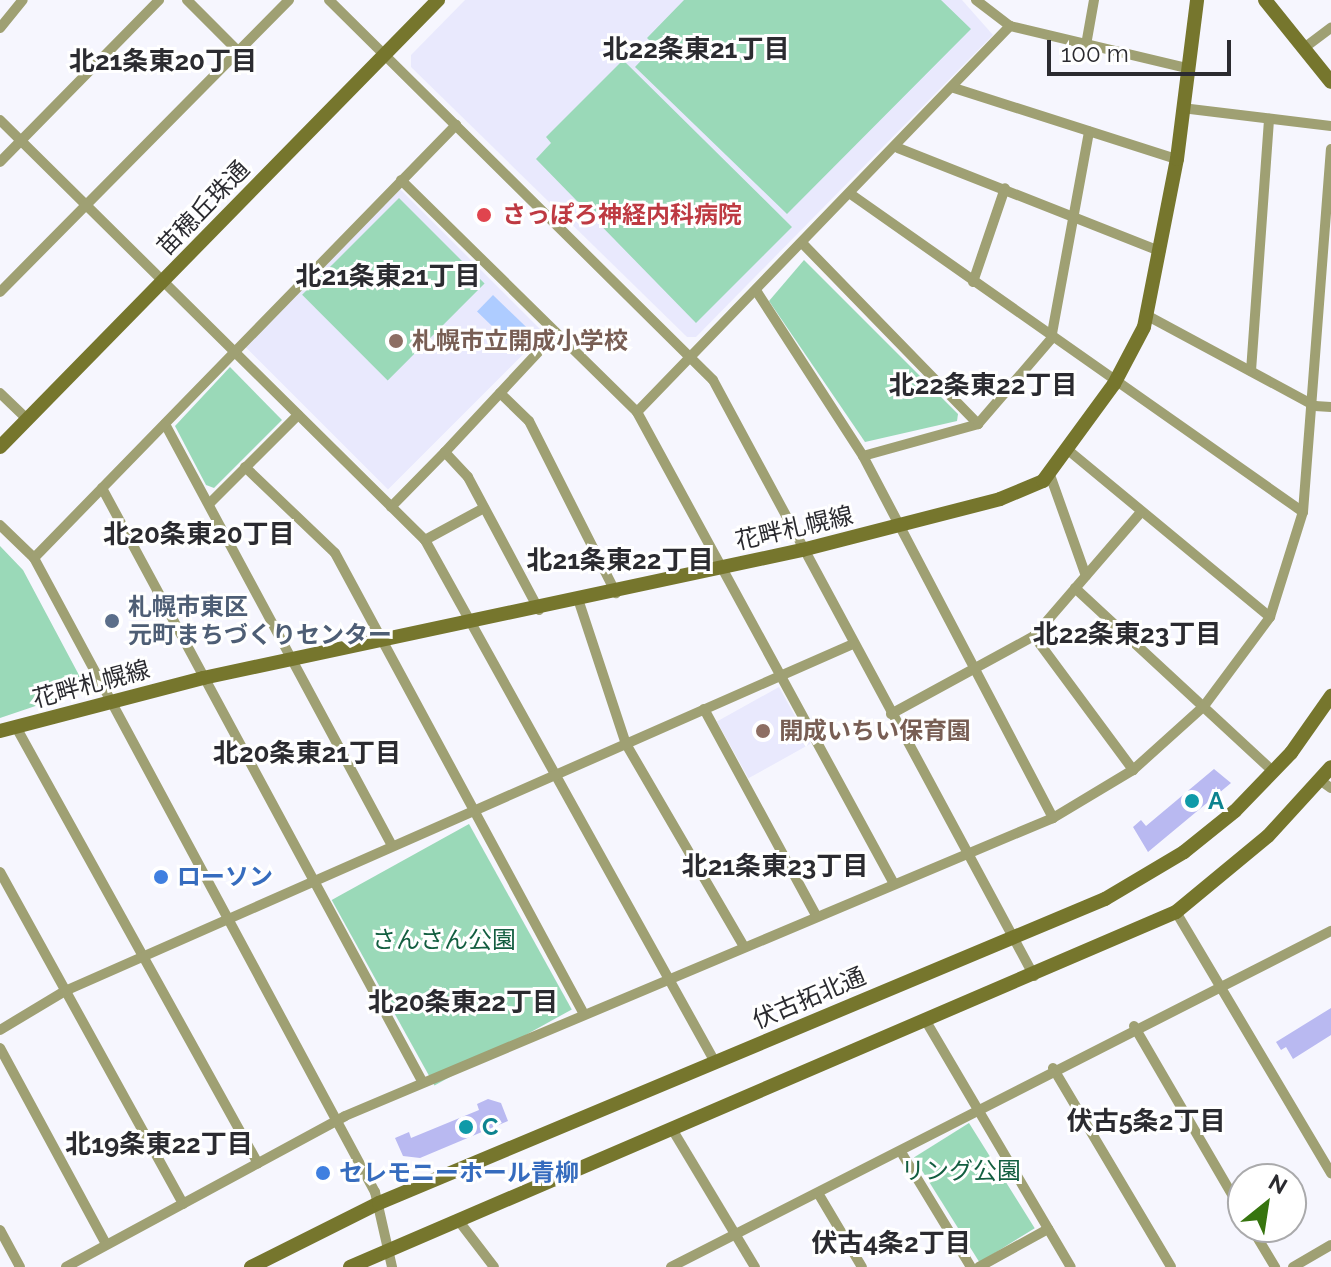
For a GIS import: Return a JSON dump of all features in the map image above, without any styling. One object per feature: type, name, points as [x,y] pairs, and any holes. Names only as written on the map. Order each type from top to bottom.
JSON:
[{"type":"street","points":[[0,28],[23,0]]},
{"type":"street","points":[[0,162],[159,0]]},
{"type":"street","points":[[187,0],[238,51]]},
{"type":"street","points":[[0,292],[289,0]]},
{"type":"street","points":[[329,0],[713,380],[1034,976]]},
{"type":"street","name":"苗穂丘珠通","points":[[0,447],[438,0]]},
{"type":"street","points":[[1086,45],[1094,0]]},
{"type":"street","name":"花畔札幌線","points":[[0,731],[203,678],[380,639],[579,602],[802,550],[1000,499],[1050,475],[1139,345],[1148,316],[1177,159],[1186,68],[1197,0]]},
{"type":"street","points":[[1265,0],[1331,82]]},
{"type":"street","points":[[981,2],[1010,26],[1186,68]]},
{"type":"street","points":[[637,412],[898,148],[1010,26]]},
{"type":"street","points":[[1304,48],[1331,28]]},
{"type":"street","points":[[954,88],[1177,159]]},
{"type":"street","points":[[1182,108],[1331,126]]},
{"type":"street","points":[[1251,371],[1269,119]]},
{"type":"street","points":[[0,120],[425,540],[476,623],[715,1062]]},
{"type":"street","points":[[34,558],[456,125]]},
{"type":"street","points":[[863,456],[978,424],[1051,339],[1089,131]]},
{"type":"street","points":[[898,148],[1073,214],[1160,251]]},
{"type":"street","points":[[66,1267],[336,1121],[422,1081],[893,882],[1053,818],[1133,770],[1204,706],[1270,617],[1303,512],[1315,406],[1331,149]]},
{"type":"street","points":[[401,180],[637,412],[719,568],[893,882]]},
{"type":"street","points":[[973,282],[1005,188]]},
{"type":"street","points":[[852,195],[1114,384],[1303,512]]},
{"type":"street","points":[[804,245],[978,424]]},
{"type":"street","points":[[757,292],[863,456],[1053,818]]},
{"type":"street","points":[[1148,316],[1315,406],[1331,407]]},
{"type":"street","points":[[391,507],[556,333]]},
{"type":"street","points":[[0,393],[27,419]]},
{"type":"street","points":[[500,393],[529,421],[616,593]]},
{"type":"street","points":[[209,504],[298,415]]},
{"type":"street","points":[[165,424],[392,846]]},
{"type":"street","points":[[1068,450],[1140,513],[1270,617]]},
{"type":"street","points":[[445,452],[484,508],[539,610]]},
{"type":"street","points":[[245,467],[335,553],[584,1014]]},
{"type":"street","points":[[1050,475],[1086,576]]},
{"type":"street","points":[[102,488],[422,1081]]},
{"type":"street","points":[[425,540],[484,508]]},
{"type":"street","points":[[891,714],[1034,636],[1140,513]]},
{"type":"street","points":[[0,525],[34,558],[336,1121],[379,1203],[385,1250],[392,1267]]},
{"type":"street","points":[[1075,588],[1274,772]]},
{"type":"street","points":[[579,602],[626,744],[744,947]]},
{"type":"street","points":[[1034,636],[1133,770]]},
{"type":"street","points":[[0,1030],[65,991],[142,956],[853,644]]},
{"type":"street","name":"伏古拓北通","points":[[251,1267],[379,1203],[1105,899],[1163,865],[1235,811],[1274,772],[1331,696]]},
{"type":"street","points":[[704,709],[816,915]]},
{"type":"street","points":[[16,727],[258,1163]]},
{"type":"street","points":[[350,1267],[927,1023],[1176,912],[1326,785],[1331,767]]},
{"type":"street","points":[[0,872],[183,1204]]},
{"type":"street","points":[[1176,912],[1331,1173]]},
{"type":"street","points":[[671,1267],[901,1152],[1134,1026],[1331,931]]},
{"type":"street","points":[[927,1023],[1071,1267]]},
{"type":"street","points":[[1134,1026],[1227,1186]]},
{"type":"street","points":[[0,1048],[106,1244]]},
{"type":"street","points":[[1053,1068],[1171,1267]]},
{"type":"street","points":[[672,1129],[755,1267]]},
{"type":"street","points":[[901,1152],[971,1267]]},
{"type":"street","points":[[818,1193],[862,1267]]},
{"type":"street","points":[[458,1220],[494,1267]]},
{"type":"street","points":[[979,1267],[1048,1229]]},
{"type":"street","points":[[0,1230],[20,1267]]},
{"type":"street","points":[[1261,1243],[1275,1267]]},
{"type":"street","points":[[1293,1267],[1331,1245]]},
{"type":"shaded area","points":[[465,0],[962,0],[993,35],[696,337],[687,337],[411,67],[411,55]]},
{"type":"shaded area","name":"札幌市立開成小学校","points":[[400,189],[544,333],[388,490],[244,345]]},
{"type":"shaded area","name":"開成いちい保育園","points":[[779,687],[811,744],[748,778],[717,721]]},
{"type":"green space","points":[[684,0],[941,0],[971,29],[787,214],[635,67],[655,46],[647,38]]},
{"type":"green space","points":[[623,60],[792,227],[696,323],[536,159],[551,143],[546,137]]},
{"type":"green space","points":[[399,198],[485,284],[388,380],[302,295]]},
{"type":"green space","points":[[804,260],[958,414],[957,421],[865,442],[769,301]]},
{"type":"green space","points":[[230,367],[282,420],[214,488],[206,485],[175,426]]},
{"type":"green space","points":[[0,546],[23,570],[80,677],[64,685],[68,695],[0,718]]},
{"type":"green space","name":"さんさん公園","points":[[469,824],[572,1009],[434,1086],[332,900]]},
{"type":"green space","name":"リング公園","points":[[969,1123],[1035,1228],[980,1263],[914,1157]]},
{"type":"water","points":[[493,295],[537,337],[521,354],[477,312]]},
{"type":"building","name":"A","points":[[1214,769],[1231,783],[1148,852],[1133,827],[1141,820],[1146,826]]},
{"type":"building","points":[[1331,1008],[1331,1035],[1293,1059],[1286,1047],[1281,1050],[1276,1042]]},
{"type":"building","name":"C","points":[[488,1099],[501,1103],[508,1121],[420,1158],[403,1156],[395,1138],[409,1132],[411,1138],[479,1110],[477,1104]]},
{"type":"place","name":"さっぽろ神経内科病院","points":[[484,215]]},
{"type":"place","name":"札幌市立開成小学校","points":[[396,341]]},
{"type":"place","name":"札幌市東区 元町まちづくりセンター","points":[[112,621]]},
{"type":"place","name":"開成いちい保育園","points":[[763,731]]},
{"type":"place","name":"A","points":[[1192,801]]},
{"type":"place","name":"ローソン","points":[[161,877]]},
{"type":"place","name":"C","points":[[466,1127]]},
{"type":"place","name":"セレモニーホール青柳","points":[[323,1173]]},
{"type":"district","name":"北22条東21丁目","points":[[696,50]]},
{"type":"district","name":"北21条東20丁目","points":[[163,62]]},
{"type":"district","name":"北21条東21丁目","points":[[388,277]]},
{"type":"district","name":"北22条東22丁目","points":[[983,386]]},
{"type":"district","name":"北20条東20丁目","points":[[199,535]]},
{"type":"district","name":"北21条東22丁目","points":[[620,561]]},
{"type":"district","name":"北22条東23丁目","points":[[1127,635]]},
{"type":"district","name":"北20条東21丁目","points":[[307,754]]},
{"type":"district","name":"北21条東23丁目","points":[[775,867]]},
{"type":"district","name":"北20条東22丁目","points":[[463,1003]]},
{"type":"district","name":"伏古5条2丁目","points":[[1146,1122]]},
{"type":"district","name":"北19条東22丁目","points":[[159,1145]]},
{"type":"district","name":"伏古4条2丁目","points":[[891,1244]]}]
